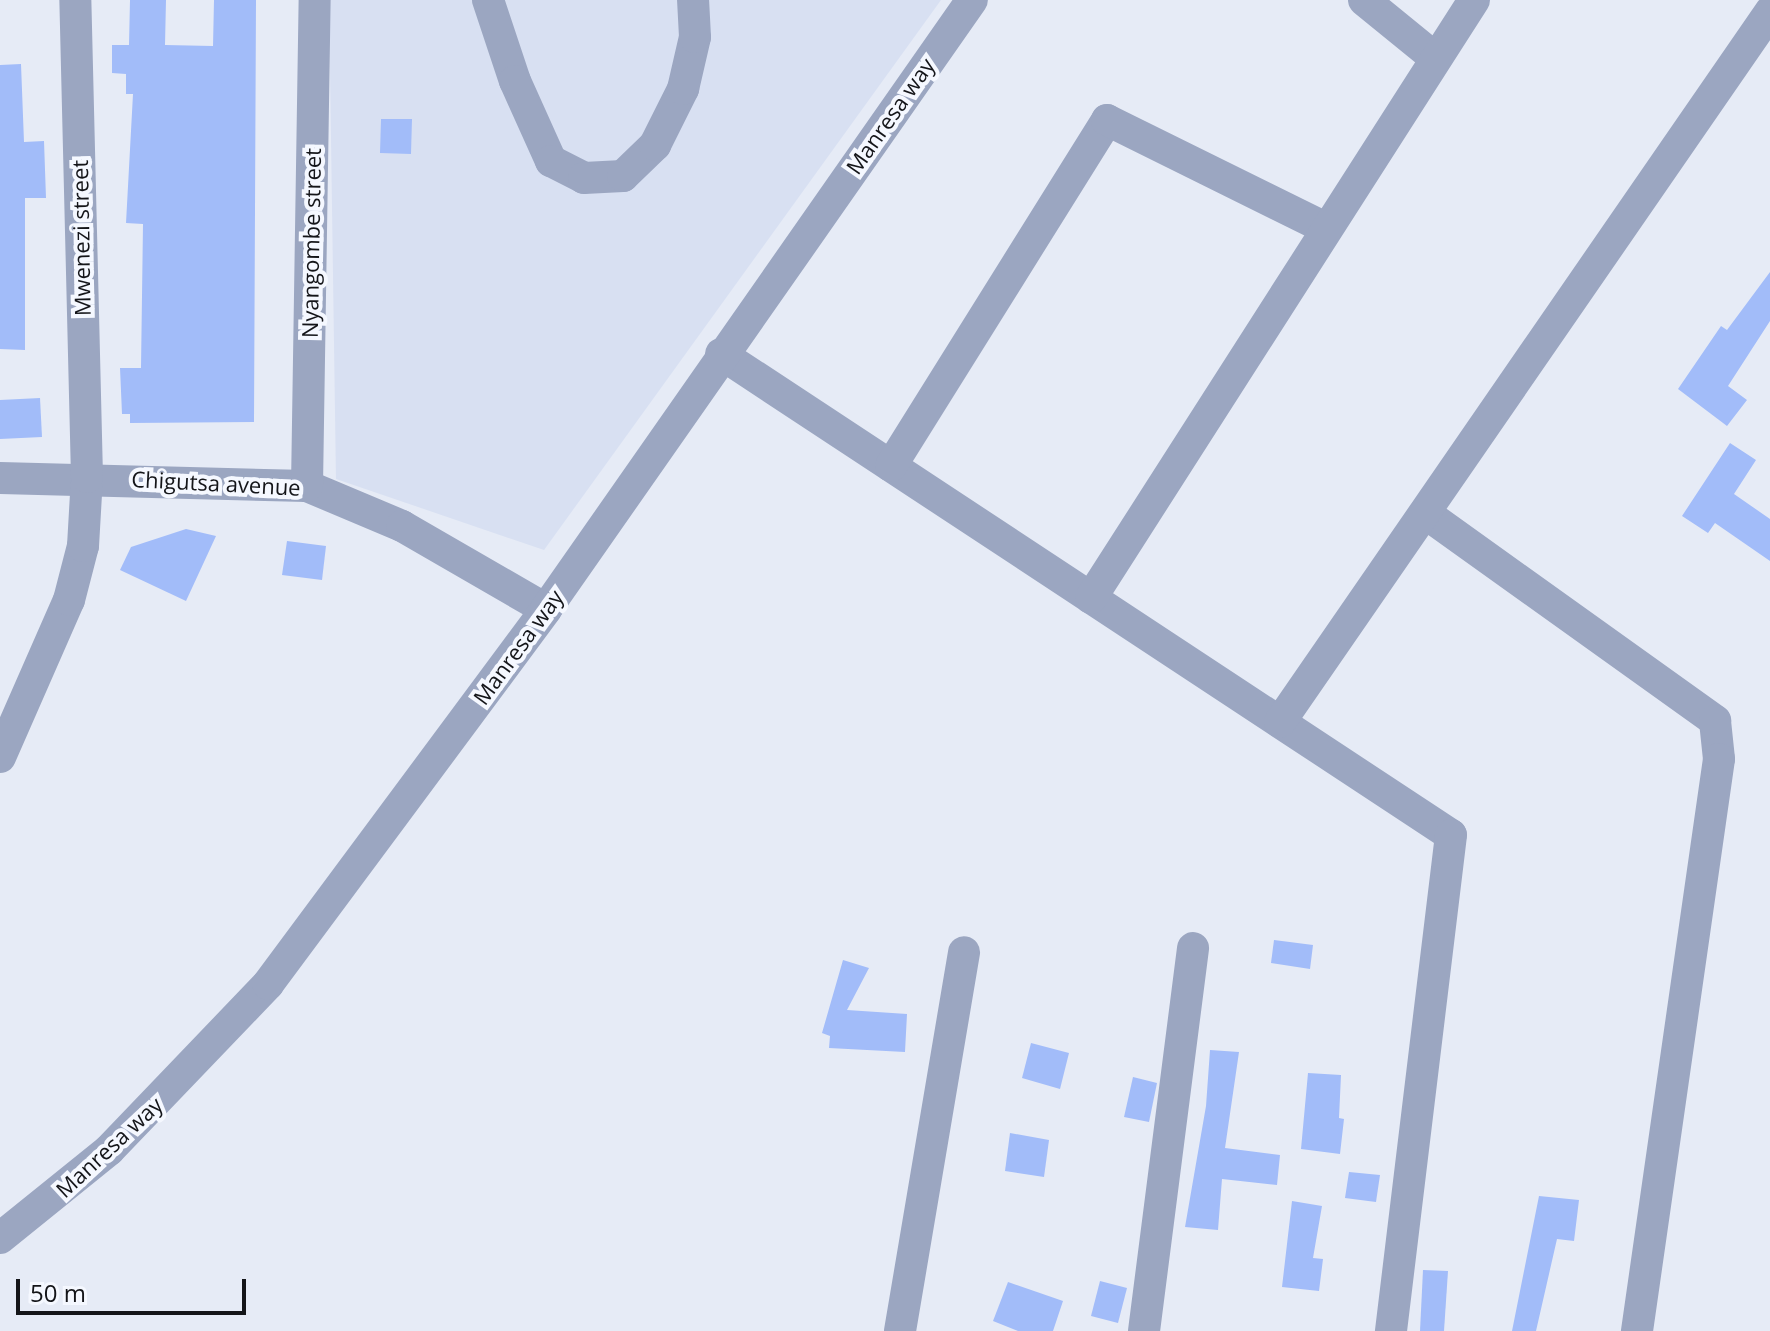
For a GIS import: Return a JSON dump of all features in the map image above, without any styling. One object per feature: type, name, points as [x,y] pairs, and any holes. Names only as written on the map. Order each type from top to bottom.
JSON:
[{"type":"street","name":"Mwenezi street","points":[[0,757],[78,573],[87,477],[75,0]]},
{"type":"street","name":"Nyangombe street","points":[[307,486],[315,0]]},
{"type":"street","points":[[488,0],[515,81],[551,161],[584,178],[623,176],[655,145],[683,89],[695,37],[693,0]]},
{"type":"street","name":"Manresa way","points":[[0,1238],[109,1150],[268,984],[546,609],[721,354],[971,0]]},
{"type":"street","points":[[1364,0],[1435,58]]},
{"type":"street","points":[[1091,598],[1474,0]]},
{"type":"street","points":[[1280,722],[1770,12]]},
{"type":"street","points":[[891,466],[1107,120],[1326,228]]},
{"type":"street","points":[[721,354],[1451,835],[1391,1331]]},
{"type":"street","name":"Chigutsa avenue","points":[[0,478],[87,477],[307,486],[390,520],[546,609]]},
{"type":"street","points":[[1425,513],[1715,721],[1719,759],[1637,1331]]},
{"type":"street","points":[[1144,1331],[1193,948]]},
{"type":"street","points":[[900,1331],[964,952]]},
{"type":"shaded area","points":[[329,0],[941,0],[544,550],[336,479]]},
{"type":"building","points":[[130,0],[166,0],[165,45],[213,46],[214,0],[256,0],[254,422],[130,423],[130,414],[122,414],[120,368],[141,368],[143,224],[126,223],[133,94],[126,94],[126,74],[112,73],[112,45],[129,45]]},
{"type":"building","points":[[21,64],[24,142],[44,141],[46,198],[25,198],[25,350],[0,349],[0,65]]},
{"type":"building","points":[[381,119],[412,119],[411,154],[380,153]]},
{"type":"building","points":[[1770,272],[1770,321],[1728,386],[1747,400],[1727,426],[1678,389],[1721,326],[1727,330]]},
{"type":"building","points":[[40,398],[42,437],[0,439],[0,400]]},
{"type":"building","points":[[1730,443],[1756,460],[1734,494],[1770,519],[1770,561],[1715,523],[1708,533],[1682,516]]},
{"type":"building","points":[[186,529],[216,536],[186,601],[120,570],[131,547]]},
{"type":"building","points":[[287,541],[326,546],[322,580],[282,575]]},
{"type":"building","points":[[1274,940],[1313,945],[1310,969],[1271,963]]},
{"type":"building","points":[[843,960],[869,968],[847,1010],[907,1014],[905,1052],[829,1048],[830,1036],[822,1033]]},
{"type":"building","points":[[1031,1043],[1069,1053],[1060,1089],[1022,1078]]},
{"type":"building","points":[[1210,1050],[1239,1052],[1225,1148],[1280,1155],[1277,1185],[1222,1179],[1218,1230],[1185,1227],[1206,1106]]},
{"type":"building","points":[[1308,1073],[1341,1075],[1339,1118],[1344,1119],[1340,1154],[1301,1149]]},
{"type":"building","points":[[1133,1077],[1157,1083],[1149,1122],[1124,1117]]},
{"type":"building","points":[[1010,1133],[1049,1140],[1044,1177],[1005,1171]]},
{"type":"building","points":[[1349,1172],[1380,1175],[1376,1202],[1345,1198]]},
{"type":"building","points":[[1539,1196],[1579,1200],[1574,1241],[1557,1239],[1536,1331],[1512,1331]]},
{"type":"building","points":[[1292,1201],[1322,1206],[1313,1258],[1323,1259],[1319,1291],[1282,1287]]},
{"type":"building","points":[[1423,1270],[1448,1271],[1444,1331],[1420,1331]]},
{"type":"building","points":[[1100,1281],[1127,1288],[1118,1323],[1091,1316]]},
{"type":"building","points":[[1008,1282],[1063,1301],[1053,1331],[1018,1331],[993,1321]]}]
